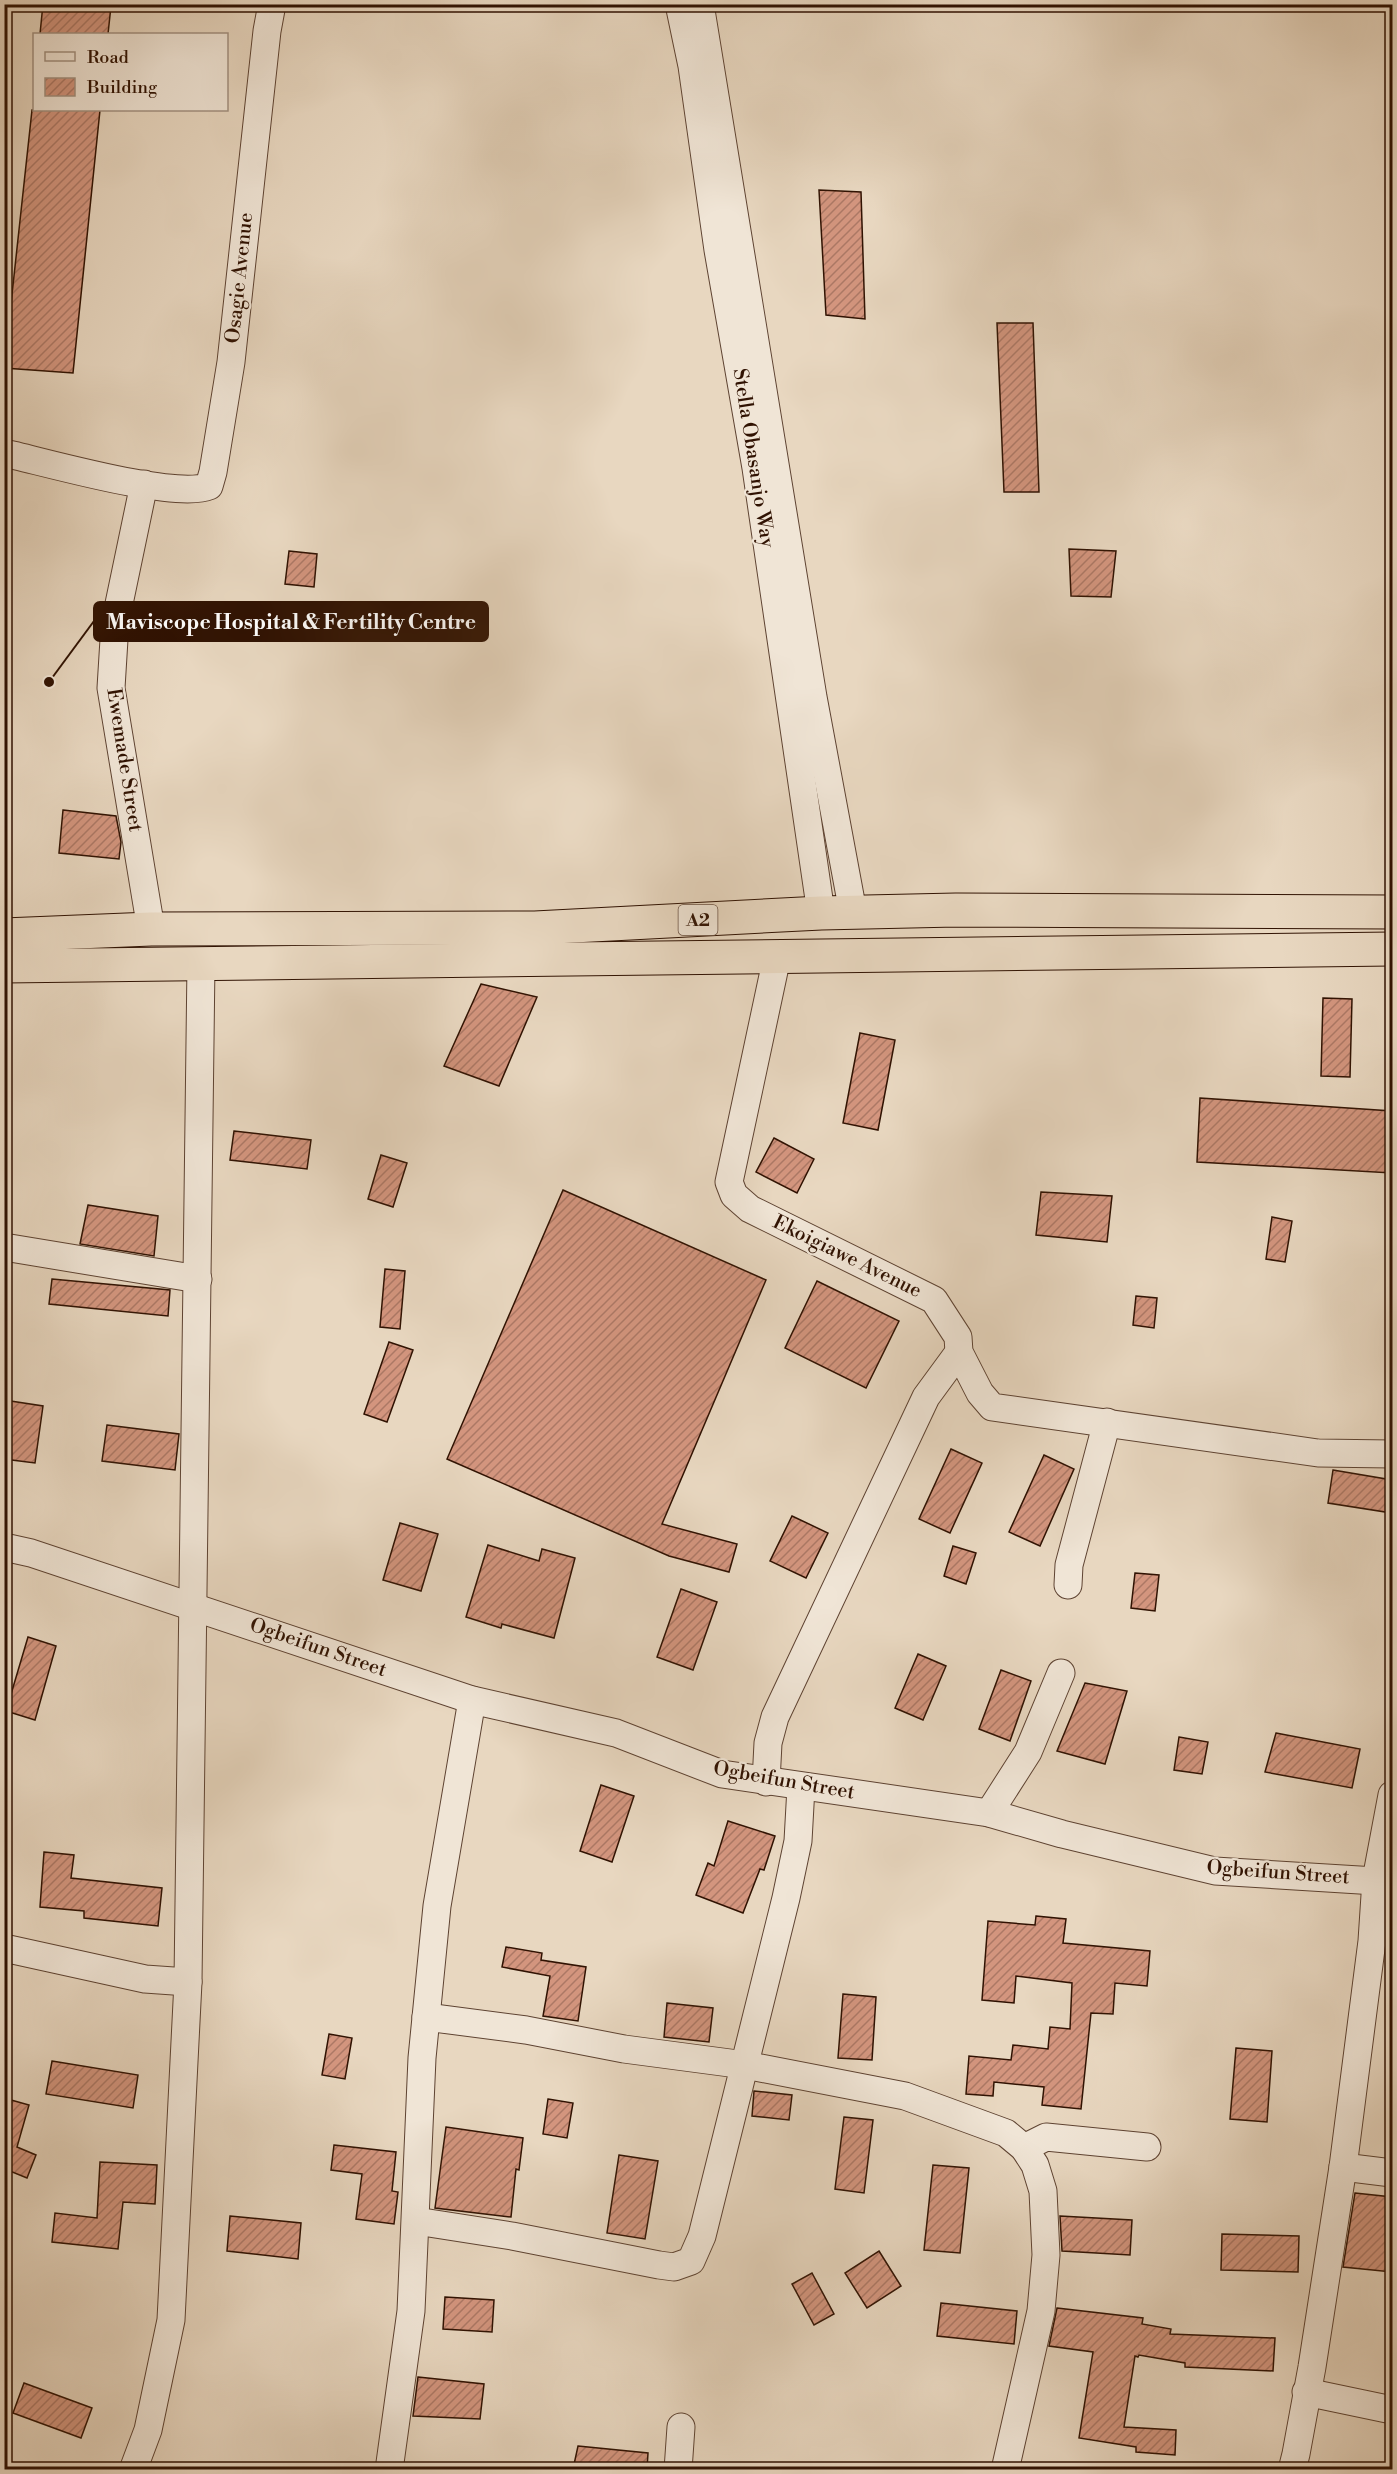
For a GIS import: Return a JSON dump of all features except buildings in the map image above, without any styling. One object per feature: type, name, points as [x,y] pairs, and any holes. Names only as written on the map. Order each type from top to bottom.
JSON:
[{"type":"highway","name":"A2","points":[[4,935],[151,929],[536,928],[837,913],[1066,909],[1392,912]]},
{"type":"highway","name":"A2","points":[[4,966],[1392,949]]},
{"type":"street","name":"Osagie Avenue","points":[[144,484],[184,490],[201,489],[209,486],[213,472],[231,362],[267,31],[272,4]]},
{"type":"street","name":"Stella Obasanjo Way","points":[[679,4],[692,66],[718,249],[756,468],[837,913]]},
{"type":"street","points":[[700,4],[811,686],[837,913]]},
{"type":"street","points":[[4,453],[144,484]]},
{"type":"street","name":"Ewemade Street","points":[[144,484],[115,623],[111,688],[151,929]]},
{"type":"street","name":"Ekoigiawe Avenue","points":[[777,957],[729,1182],[734,1196],[750,1209],[934,1300],[958,1337],[959,1353],[980,1393],[993,1407],[1318,1453],[1392,1454]]},
{"type":"street","points":[[133,2469],[148,2430],[171,2320],[189,1982],[201,963]]},
{"type":"street","points":[[4,1247],[198,1279]]},
{"type":"street","points":[[766,1782],[768,1743],[775,1717],[926,1397],[959,1353]]},
{"type":"street","points":[[1068,1585],[1069,1565],[1107,1422]]},
{"type":"street","name":"Ogbeifun Street","points":[[4,1547],[31,1553],[472,1700],[616,1733],[722,1774],[989,1813],[1062,1834],[1215,1871],[1384,1881]]},
{"type":"street","points":[[989,1813],[1028,1752],[1061,1673]]},
{"type":"street","points":[[389,2469],[411,2312],[422,2058],[437,1906],[472,1700]]},
{"type":"street","points":[[416,2221],[512,2236],[659,2265],[674,2266],[692,2261],[702,2236],[798,1841],[801,1787]]},
{"type":"street","points":[[1292,2469],[1312,2367],[1343,2167],[1372,1941],[1384,1881],[1392,1795]]},
{"type":"street","points":[[4,1948],[145,1978],[189,1982]]},
{"type":"street","points":[[426,2018],[526,2030],[624,2049],[745,2065],[905,2096],[1006,2133],[1024,2148],[1035,2165],[1043,2191],[1046,2255],[1041,2312],[1005,2469]]},
{"type":"street","points":[[1024,2148],[1046,2137],[1147,2147]]},
{"type":"street","points":[[1343,2167],[1392,2173]]},
{"type":"street","points":[[1306,2392],[1392,2410]]},
{"type":"street","points":[[678,2469],[681,2427]]},
{"type":"place","name":"Maviscope Hospital & Fertility Centre","points":[[49,682]]}]
